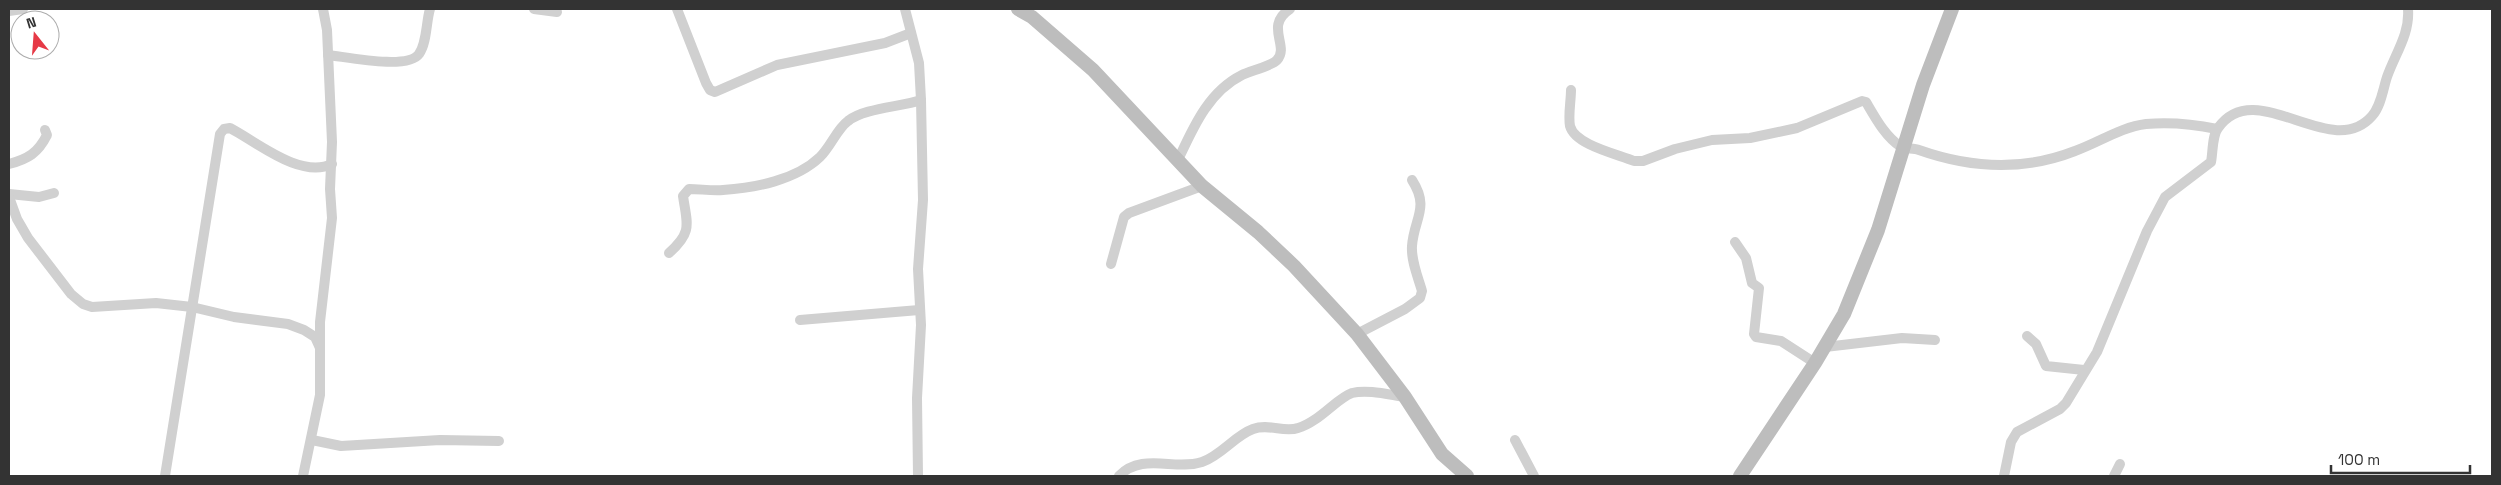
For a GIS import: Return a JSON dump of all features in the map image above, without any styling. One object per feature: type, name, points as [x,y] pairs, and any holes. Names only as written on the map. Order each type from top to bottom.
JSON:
[{"type":"street","points":[[9,11],[23,9]]},
{"type":"street","points":[[303,476],[320,395],[320,322],[332,218],[327,30],[322,9]]},
{"type":"street","points":[[328,55],[400,63],[414,60],[420,53],[430,9]]},
{"type":"street","points":[[534,9],[557,12]]},
{"type":"street","points":[[677,9],[706,83],[710,90],[715,92],[777,65],[884,43],[912,33]]},
{"type":"street","points":[[905,9],[919,63],[921,100],[923,200],[918,268],[918,476]]},
{"type":"street","points":[[1018,9],[1032,17],[1093,70],[1202,186],[1258,232],[1358,334],[1406,397],[1442,454],[1466,476]]},
{"type":"street","points":[[1178,160],[1198,118],[1208,105],[1239,76],[1277,61],[1280,54],[1278,23],[1284,13],[1290,9]]},
{"type":"street","points":[[1740,476],[1815,363],[1844,314],[1878,230],[1923,85],[1952,9]]},
{"type":"street","points":[[2004,476],[2011,442],[2017,432],[2060,409],[2066,403],[2084,370],[2097,352],[2147,231],[2165,197],[2211,162],[2217,129],[2232,116],[2242,112],[2272,112],[2306,124],[2340,130],[2362,124],[2378,108],[2387,76],[2404,38],[2408,9]]},
{"type":"street","points":[[1571,90],[1570,124],[1576,136],[1583,142],[1634,161],[1651,159],[1675,149],[1712,140],[1750,138],[1787,131],[1862,101],[1866,102],[1884,131],[1904,148],[1919,150],[1947,160],[2000,165],[2038,162],[2074,152],[2114,134],[2144,124],[2186,123],[2217,129]]},
{"type":"street","points":[[669,252],[681,242],[687,231],[683,196],[689,189],[722,190],[771,182],[799,170],[818,159],[832,145],[848,121],[859,115],[921,100]]},
{"type":"street","points":[[165,476],[218,141],[224,129],[230,128],[270,152],[297,164],[311,168],[332,164]]},
{"type":"street","points":[[9,164],[33,155],[44,140],[45,130]]},
{"type":"street","points":[[1358,334],[1406,309],[1420,298],[1422,292],[1412,246],[1421,201],[1420,192],[1412,180]]},
{"type":"street","points":[[1111,264],[1124,217],[1129,213],[1202,186]]},
{"type":"street","points":[[54,193],[39,197],[9,195],[17,219],[28,238],[71,294],[83,304],[92,307],[156,303],[192,307],[304,330],[315,337],[321,350]]},
{"type":"street","points":[[1735,242],[1746,258],[1752,282],[1759,288],[1754,334],[1756,337],[1781,342],[1815,363]]},
{"type":"street","points":[[800,320],[919,310]]},
{"type":"street","points":[[2027,336],[2036,344],[2046,366],[2084,370]]},
{"type":"street","points":[[1825,347],[1902,338],[1935,340]]},
{"type":"street","points":[[1118,476],[1131,467],[1155,462],[1182,464],[1201,462],[1219,454],[1241,435],[1253,429],[1266,426],[1296,429],[1310,424],[1352,394],[1406,397]]},
{"type":"street","points":[[312,440],[341,446],[440,440],[499,441]]},
{"type":"street","points":[[1515,440],[1534,476]]},
{"type":"street","points":[[2114,476],[2120,464]]}]
